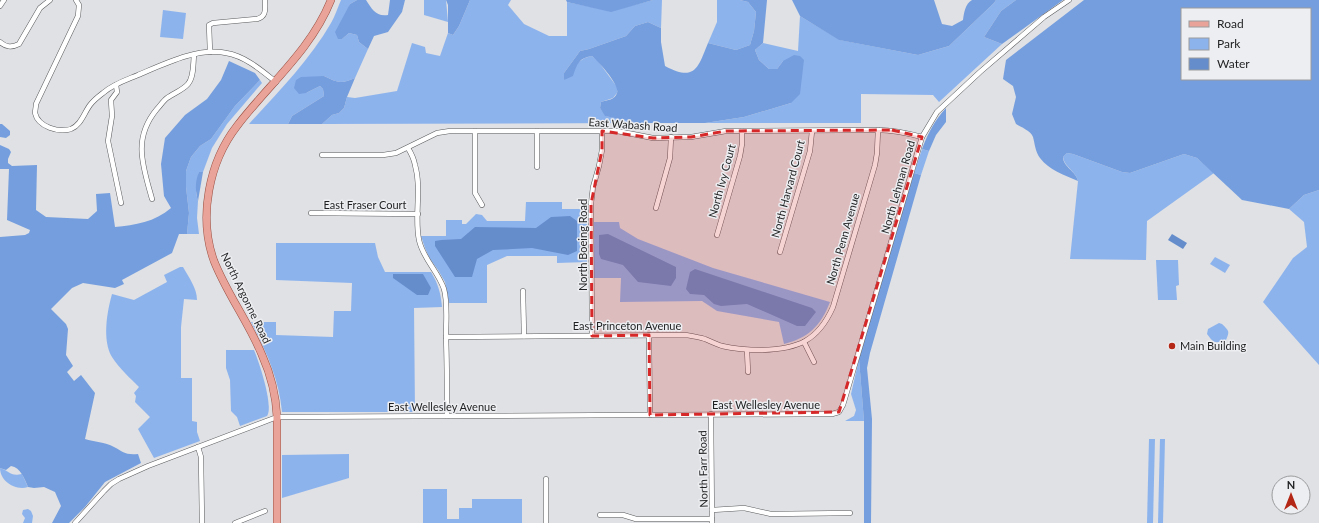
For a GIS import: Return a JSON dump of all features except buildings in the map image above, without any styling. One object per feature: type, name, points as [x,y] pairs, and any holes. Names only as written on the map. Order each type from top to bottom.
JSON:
[{"type":"main road","name":"North Argonne Road","points":[[277,523],[276,403],[262,354],[214,260],[208,233],[208,193],[211,177],[221,153],[237,126],[308,43],[327,12],[331,0]]},
{"type":"street","points":[[0,6],[4,0]]},
{"type":"street","points":[[0,42],[5,46],[13,47],[18,44],[40,8],[50,0]]},
{"type":"street","points":[[76,0],[79,5],[78,16],[36,104],[35,113],[38,119],[46,126],[55,130],[64,130],[75,126],[82,119],[90,105],[104,92],[116,84],[162,65],[194,55],[210,52],[226,52],[239,56],[256,66],[276,82]]},
{"type":"street","points":[[210,52],[209,25],[213,23],[262,18],[265,14],[265,0]]},
{"type":"street","name":"North Lehman Road","points":[[839,412],[843,405],[922,137],[937,112],[980,72],[1044,17],[1069,0]]},
{"type":"street","points":[[152,200],[142,160],[141,148],[143,135],[147,123],[166,99],[187,85],[191,80],[194,55]]},
{"type":"street","points":[[116,84],[117,92],[111,100],[112,116],[108,141],[121,203]]},
{"type":"street","name":"North Penn Avenue","points":[[804,342],[821,328],[833,307],[875,165],[878,130]]},
{"type":"street","name":"East Wabash Road","points":[[322,154],[383,155],[396,153],[437,133],[450,131],[602,131],[630,133],[653,138],[691,138],[726,131],[892,130],[922,137]]},
{"type":"street","points":[[475,131],[475,193],[482,205]]},
{"type":"street","points":[[537,131],[537,167]]},
{"type":"street","name":"North Boeing Road","points":[[592,336],[591,204],[593,187],[602,150],[602,131]]},
{"type":"street","name":"North Ivy Court","points":[[717,235],[740,156],[742,131]]},
{"type":"street","name":"North Harvard Court","points":[[780,252],[810,151],[812,131]]},
{"type":"street","points":[[656,208],[670,158],[672,137]]},
{"type":"street","points":[[408,148],[415,164],[418,179],[418,230],[422,251],[428,262],[436,271],[444,290],[446,303],[447,416]]},
{"type":"street","name":"East Fraser Court","points":[[311,213],[418,214]]},
{"type":"street","points":[[524,291],[524,336]]},
{"type":"street","points":[[649,335],[650,415]]},
{"type":"street","name":"East Princeton Avenue","points":[[446,337],[686,335],[703,338],[722,346],[747,350],[780,349],[792,347],[804,342]]},
{"type":"street","points":[[804,342],[814,362]]},
{"type":"street","points":[[747,350],[748,372]]},
{"type":"street","name":"East Wellesley Avenue","points":[[75,523],[111,484],[128,474],[277,417],[832,414],[839,412]]},
{"type":"street","name":"North Farr Road","points":[[711,414],[712,521]]},
{"type":"street","points":[[198,447],[201,457],[202,523]]},
{"type":"street","points":[[546,479],[546,523]]},
{"type":"street","points":[[712,510],[744,508],[771,514],[850,513]]},
{"type":"street","points":[[235,523],[266,511]]},
{"type":"street","points":[[600,515],[623,515],[636,519],[712,521]]},
{"type":"highlighted area","points":[[892,130],[922,137],[839,412],[650,415],[649,335],[592,336],[591,204],[602,150],[602,131],[653,138],[691,137],[726,131]]},
{"type":"green space","points":[[341,0],[357,0],[350,4],[342,39],[349,33],[357,35],[359,42],[368,49],[355,78],[340,82],[324,76],[306,93],[320,86],[323,89],[324,96],[292,116],[288,124],[249,124],[293,76],[313,50],[331,23]]},
{"type":"green space","points":[[424,0],[446,0],[448,22],[424,15]]},
{"type":"green space","points":[[470,0],[511,0],[508,5],[524,24],[549,36],[567,36],[567,2],[611,11],[653,0],[662,0],[661,28],[648,22],[635,26],[626,36],[580,51],[564,73],[564,80],[579,62],[592,56],[598,61],[617,87],[617,93],[613,98],[601,102],[600,108],[606,116],[639,123],[322,124],[332,115],[339,113],[344,108],[347,97],[355,98],[397,91],[412,43],[425,47],[426,53],[440,56],[448,33],[453,35],[459,26]]},
{"type":"green space","points":[[717,0],[740,0],[748,2],[756,12],[754,31],[750,45],[736,50],[708,43],[717,22]]},
{"type":"green space","points":[[996,0],[1016,0],[1001,11],[984,37],[1002,44],[939,102],[933,95],[861,94],[861,123],[705,123],[744,117],[791,103],[783,61],[777,69],[769,69],[759,60],[755,50],[763,43],[798,51],[800,16],[840,40],[918,55],[949,46]]},
{"type":"green space","points":[[163,10],[186,13],[183,39],[160,37]]},
{"type":"green space","points":[[260,80],[262,83],[227,124],[212,148],[203,172],[199,172],[196,193],[198,201],[197,218],[199,234],[187,234],[189,213],[186,171],[191,157],[200,146],[211,139],[235,106]]},
{"type":"green space","points":[[922,149],[929,151],[921,175],[914,173]]},
{"type":"green space","points":[[1067,153],[1122,172],[1130,173],[1184,154],[1197,158],[1214,173],[1147,221],[1146,260],[1070,259],[1078,181],[1075,174],[1065,164],[1063,157]]},
{"type":"green space","points":[[1319,190],[1319,365],[1263,302],[1293,258],[1307,247],[1304,222],[1289,209],[1304,195]]},
{"type":"green space","points":[[526,202],[562,202],[562,209],[587,209],[587,262],[557,263],[557,256],[507,256],[487,265],[487,303],[449,303],[445,282],[430,259],[421,236],[446,236],[446,220],[462,220],[462,224],[466,224],[476,214],[482,215],[487,221],[525,221]]},
{"type":"green space","points":[[594,222],[619,222],[620,228],[638,239],[713,268],[830,302],[822,318],[813,330],[800,338],[784,344],[779,322],[717,311],[702,301],[620,302],[621,278],[594,278]]},
{"type":"green space","points":[[276,243],[375,243],[378,257],[385,272],[431,272],[439,289],[442,307],[414,308],[415,412],[282,412],[275,377],[262,344],[251,322],[276,322],[276,335],[333,337],[334,311],[351,311],[352,283],[276,280]]},
{"type":"green space","points":[[1215,257],[1230,265],[1225,273],[1210,264]]},
{"type":"green space","points":[[1156,260],[1178,260],[1179,285],[1176,286],[1177,300],[1158,300]]},
{"type":"green space","points":[[183,267],[194,287],[197,296],[197,300],[184,299],[181,327],[181,378],[192,378],[192,421],[197,422],[197,432],[200,441],[154,458],[138,429],[150,417],[135,402],[136,396],[134,393],[139,387],[118,365],[109,350],[106,334],[108,309],[112,294],[134,300],[167,282],[164,275]]},
{"type":"green space","points":[[1219,323],[1226,328],[1228,333],[1226,340],[1215,342],[1207,334],[1208,329]]},
{"type":"green space","points":[[226,350],[254,350],[269,403],[269,411],[267,416],[240,426],[237,417],[231,411],[230,380],[226,368]]},
{"type":"green space","points":[[859,359],[864,421],[845,421],[854,416],[856,410],[851,394]]},
{"type":"green space","points":[[1149,439],[1155,439],[1153,523],[1147,523]]},
{"type":"green space","points":[[1160,439],[1165,439],[1163,523],[1158,523]]},
{"type":"green space","points":[[349,454],[349,478],[282,498],[282,455]]},
{"type":"green space","points":[[0,468],[15,475],[22,474],[28,487],[18,488],[9,484],[5,481]]},
{"type":"green space","points":[[423,489],[447,489],[447,519],[459,519],[459,508],[472,508],[472,499],[522,499],[522,523],[423,523]]},
{"type":"green space","points":[[28,509],[31,511],[33,516],[32,523],[23,523],[25,518],[22,514],[23,510]]},
{"type":"shaded area","points":[[357,0],[366,0],[377,14],[388,15],[390,0],[405,0],[402,12],[388,32],[374,36],[368,49],[359,42],[357,35],[349,33],[342,39],[338,39],[335,32],[350,4]]},
{"type":"shaded area","points":[[446,0],[470,0],[459,26],[453,35],[448,33],[448,5]]},
{"type":"shaded area","points":[[566,0],[653,0],[611,12],[567,2]]},
{"type":"shaded area","points":[[740,0],[767,0],[763,43],[755,50],[759,60],[769,69],[777,69],[783,61],[794,55],[800,56],[804,60],[800,94],[791,103],[744,117],[705,123],[639,123],[605,116],[600,108],[601,102],[614,97],[617,93],[617,89],[608,73],[592,56],[581,60],[577,65],[573,76],[564,80],[564,73],[580,51],[626,36],[635,26],[648,22],[661,28],[661,42],[665,66],[683,73],[694,70],[698,65],[708,43],[736,50],[750,45],[754,31],[756,12],[748,2]]},
{"type":"shaded area","points":[[792,0],[934,0],[942,24],[952,26],[963,20],[966,6],[972,0],[996,0],[949,46],[918,55],[839,40],[800,16]]},
{"type":"shaded area","points":[[1016,0],[1063,0],[1002,44],[984,37],[1001,11]]},
{"type":"shaded area","points":[[1084,0],[1319,0],[1319,190],[1304,195],[1289,209],[1242,200],[1197,158],[1184,154],[1130,173],[1122,172],[1067,153],[1063,157],[1065,164],[1075,174],[1078,181],[1057,172],[1040,158],[1035,148],[1032,135],[1026,129],[1016,124],[1012,114],[1016,97],[1013,86],[1003,79],[1006,60]]},
{"type":"shaded area","points":[[229,61],[255,73],[260,80],[235,106],[211,139],[200,146],[191,157],[186,171],[189,213],[187,234],[179,234],[172,253],[122,280],[124,284],[115,288],[83,283],[72,288],[51,309],[66,324],[68,329],[66,355],[73,366],[67,372],[74,381],[81,375],[95,393],[85,439],[111,445],[127,454],[138,454],[141,463],[105,482],[85,507],[69,523],[52,523],[61,506],[55,492],[44,487],[28,487],[22,474],[14,467],[11,466],[6,470],[0,468],[0,237],[25,235],[29,233],[30,230],[7,220],[9,169],[0,169],[0,145],[9,149],[11,152],[8,163],[12,166],[37,165],[36,210],[46,217],[88,219],[97,211],[96,194],[110,193],[115,227],[152,220],[171,208],[164,196],[161,164],[165,138],[185,115],[207,99],[221,80]]},
{"type":"shaded area","points":[[324,76],[340,82],[355,78],[344,108],[339,113],[332,115],[322,124],[288,124],[292,116],[324,96],[323,89],[320,86],[306,93],[299,94],[294,88],[296,80],[301,77]]},
{"type":"shaded area","points":[[946,108],[946,122],[936,135],[929,151],[922,149],[932,127]]},
{"type":"shaded area","points":[[0,124],[10,131],[10,135],[6,138],[0,137]]},
{"type":"shaded area","points":[[199,172],[203,172],[198,201],[196,186]]},
{"type":"shaded area","points":[[914,173],[921,175],[867,368],[872,419],[871,523],[864,523],[864,421],[859,359]]},
{"type":"water","points":[[570,216],[577,221],[577,251],[568,255],[532,248],[493,250],[477,259],[472,277],[455,277],[435,246],[435,241],[461,239],[475,227],[536,228],[551,217]]},
{"type":"water","points":[[608,234],[676,267],[676,278],[671,286],[638,282],[623,265],[601,259],[599,254],[599,235]]},
{"type":"water","points":[[1172,234],[1187,243],[1183,249],[1168,240]]},
{"type":"water","points":[[695,269],[812,308],[816,312],[805,326],[797,326],[747,304],[721,306],[714,304],[704,295],[690,294],[686,289],[690,272]]},
{"type":"water","points":[[393,274],[423,274],[431,288],[428,295],[417,295],[393,278]]},
{"type":"place","name":"Main Building","points":[[1172,346]]}]
